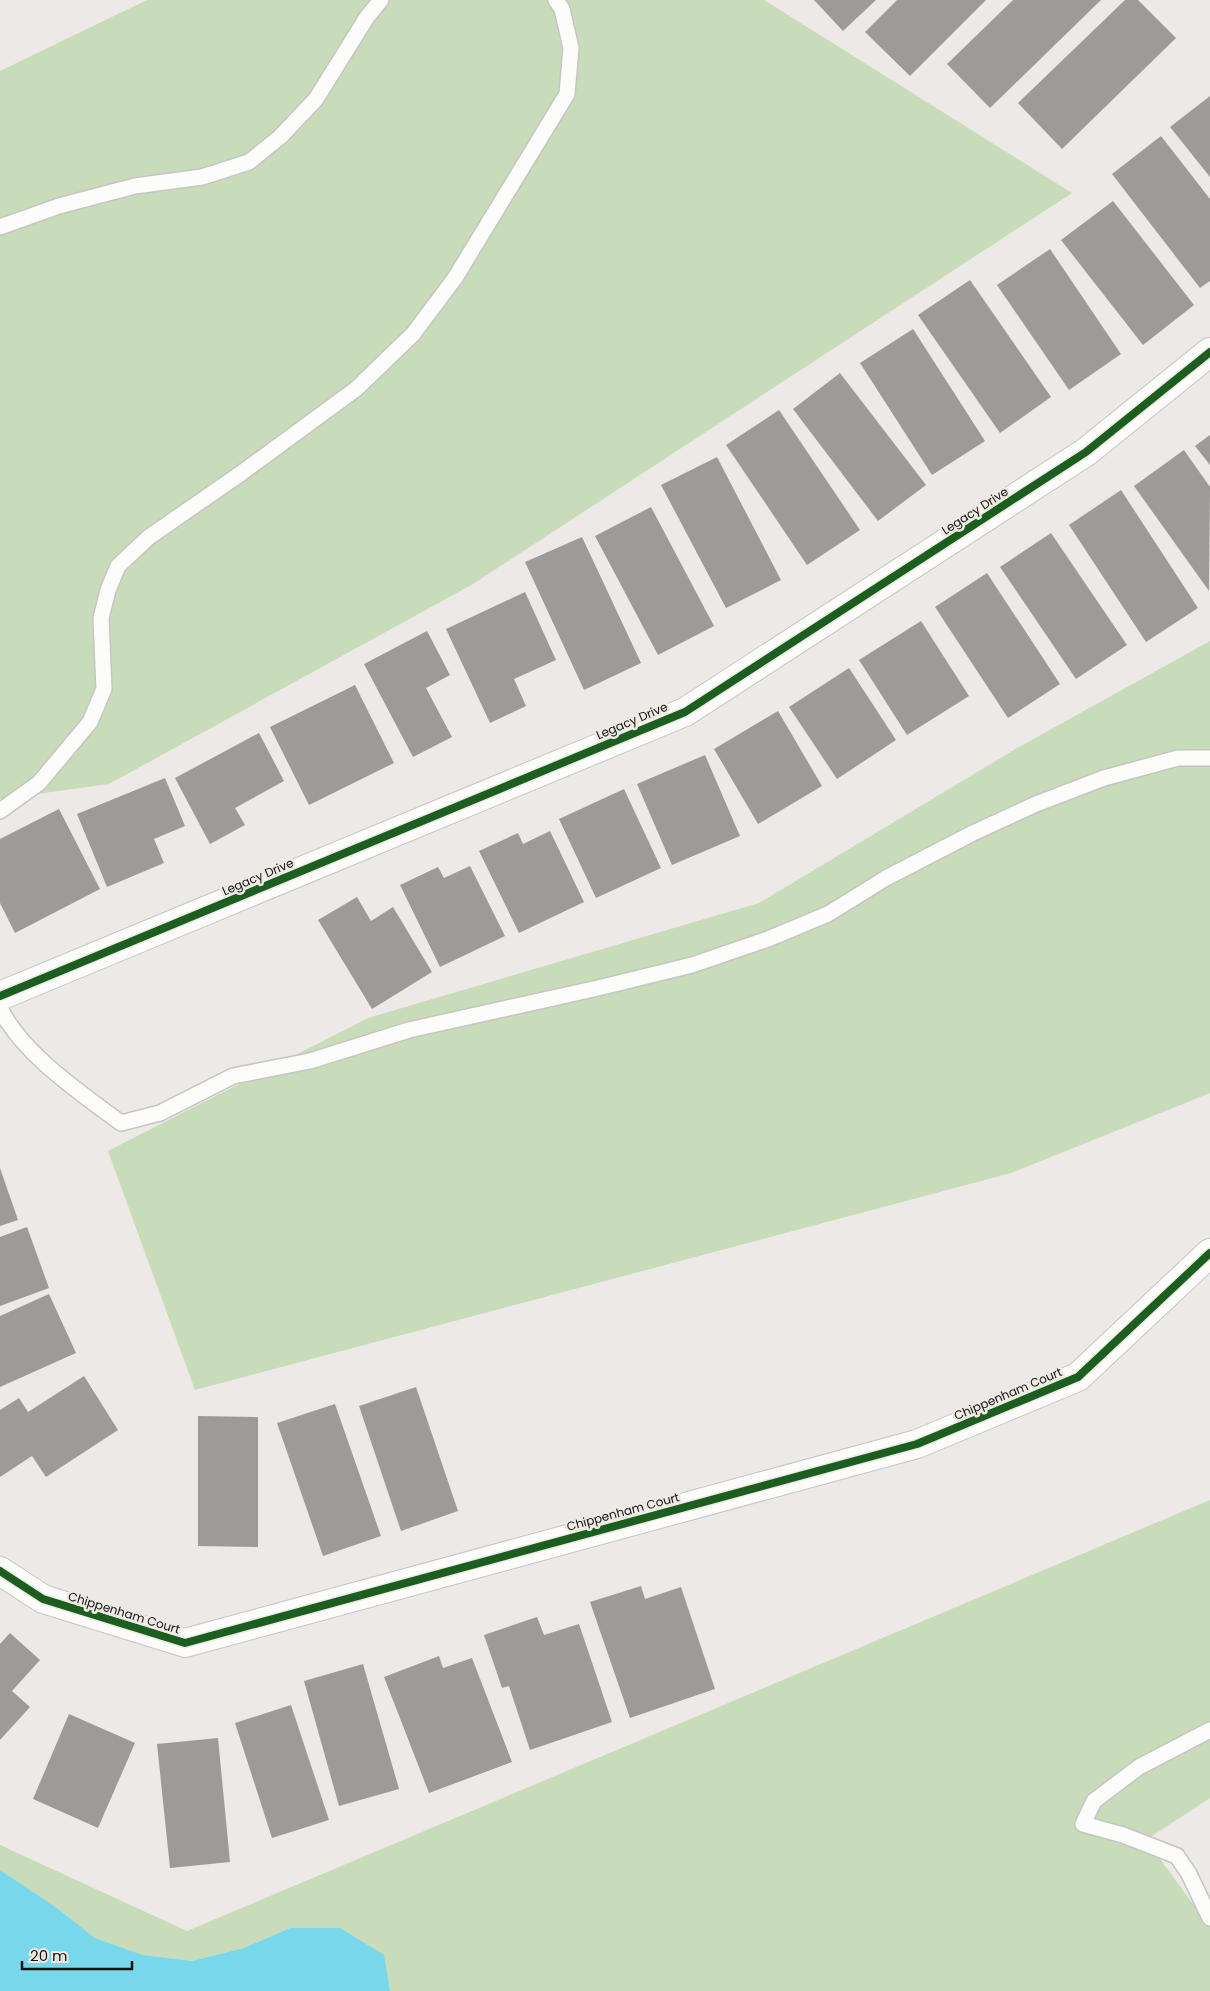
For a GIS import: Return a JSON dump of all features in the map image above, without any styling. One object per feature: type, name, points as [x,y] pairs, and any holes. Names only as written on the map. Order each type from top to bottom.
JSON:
[{"type":"street","name":"Legacy Drive","points":[[0,996],[685,712],[1086,452],[1210,352]]},
{"type":"street","name":"Chippenham Court","points":[[0,1571],[43,1600],[185,1644],[917,1444],[1078,1377],[1210,1253]]},
{"type":"lane","points":[[0,227],[59,206],[125,188],[202,177],[249,162],[280,137],[316,99],[367,17],[381,0]]},
{"type":"lane","points":[[0,811],[39,782],[90,722],[104,689],[101,618],[108,590],[118,566],[149,537],[240,474],[356,389],[413,334],[455,278],[567,94],[571,48],[562,9],[556,0]]},
{"type":"lane","points":[[0,1008],[7,1022],[33,1052],[77,1090],[122,1123],[160,1113],[233,1076],[310,1061],[409,1030],[692,965],[768,939],[828,914],[886,878],[1036,804],[1104,778],[1178,758],[1210,758]]},
{"type":"lane","points":[[1210,1730],[1131,1773],[1094,1801],[1083,1824],[1123,1835],[1177,1856],[1189,1874],[1210,1918]]},
{"type":"green space","points":[[147,0],[764,0],[1072,193],[473,584],[109,784],[0,799],[0,71]]},
{"type":"green space","points":[[1210,641],[1210,1093],[1011,1173],[195,1390],[108,1151],[368,1018],[759,903],[1019,747]]},
{"type":"green space","points":[[1210,1500],[1210,1798],[1146,1840],[1210,1927],[1210,1991],[390,1991],[383,1955],[290,1928],[244,1948],[192,1961],[143,1955],[95,1938],[57,1908],[0,1870],[0,1845],[187,1931]]},
{"type":"water","points":[[0,1870],[57,1908],[95,1938],[143,1955],[192,1961],[244,1948],[290,1928],[340,1928],[384,1955],[390,1991],[0,1991]]},
{"type":"building","points":[[814,0],[876,0],[843,31]]},
{"type":"building","points":[[897,0],[986,0],[910,76],[865,32]]},
{"type":"building","points":[[1013,0],[1101,0],[990,108],[947,64]]},
{"type":"building","points":[[1125,0],[1138,0],[1176,38],[1062,149],[1018,103]]},
{"type":"building","points":[[1210,96],[1210,177],[1170,127]]},
{"type":"building","points":[[1161,136],[1210,199],[1210,281],[1200,288],[1112,174]]},
{"type":"building","points":[[1113,201],[1194,305],[1143,345],[1061,240]]},
{"type":"building","points":[[1050,249],[1121,354],[1069,390],[997,285]]},
{"type":"building","points":[[970,280],[1051,397],[1000,433],[918,315]]},
{"type":"building","points":[[913,329],[985,441],[932,475],[860,363]]},
{"type":"building","points":[[840,373],[926,485],[878,521],[793,409]]},
{"type":"building","points":[[779,410],[860,530],[807,565],[726,445]]},
{"type":"building","points":[[1210,435],[1210,465],[1195,446]]},
{"type":"building","points":[[1184,450],[1210,487],[1209,591],[1134,486]]},
{"type":"building","points":[[717,457],[781,580],[726,608],[661,485]]},
{"type":"building","points":[[1121,490],[1198,608],[1146,642],[1069,525]]},
{"type":"building","points":[[651,507],[714,626],[658,655],[595,536]]},
{"type":"building","points":[[1051,533],[1127,645],[1076,679],[1000,567]]},
{"type":"building","points":[[582,537],[641,663],[584,690],[525,562]]},
{"type":"building","points":[[987,573],[1060,684],[1008,718],[935,607]]},
{"type":"building","points":[[525,592],[556,660],[514,679],[526,706],[490,723],[446,629]]},
{"type":"building","points":[[921,621],[969,696],[907,735],[859,660]]},
{"type":"building","points":[[427,631],[450,675],[426,688],[452,737],[413,757],[364,664]]},
{"type":"building","points":[[849,668],[896,740],[837,779],[789,707]]},
{"type":"building","points":[[355,685],[394,763],[309,805],[270,727]]},
{"type":"building","points":[[778,711],[822,786],[758,824],[714,749]]},
{"type":"building","points":[[259,733],[284,781],[235,808],[245,825],[210,844],[175,778]]},
{"type":"building","points":[[705,755],[740,836],[672,865],[637,784]]},
{"type":"building","points":[[165,778],[185,826],[154,839],[164,863],[107,887],[77,814]]},
{"type":"building","points":[[624,789],[661,868],[596,898],[559,819]]},
{"type":"building","points":[[59,809],[100,889],[15,933],[0,903],[0,839]]},
{"type":"building","points":[[550,831],[584,902],[519,933],[479,851],[518,833],[523,844]]},
{"type":"building","points":[[470,866],[505,936],[440,967],[400,885],[438,867],[444,878]]},
{"type":"building","points":[[357,897],[371,921],[393,907],[432,972],[372,1009],[318,920]]},
{"type":"building","points":[[0,1168],[18,1220],[0,1226]]},
{"type":"building","points":[[27,1227],[49,1288],[0,1306],[0,1237]]},
{"type":"building","points":[[49,1294],[76,1353],[0,1387],[0,1316]]},
{"type":"building","points":[[84,1376],[118,1430],[46,1477],[32,1456],[0,1477],[0,1410],[19,1398],[28,1412]]},
{"type":"building","points":[[416,1387],[458,1511],[401,1531],[359,1406]]},
{"type":"building","points":[[335,1404],[381,1536],[323,1556],[277,1423]]},
{"type":"building","points":[[198,1416],[258,1417],[258,1547],[198,1546]]},
{"type":"building","points":[[641,1586],[645,1599],[681,1587],[715,1689],[630,1718],[590,1602]]},
{"type":"building","points":[[537,1617],[544,1635],[579,1624],[612,1722],[530,1750],[509,1686],[502,1688],[484,1635]]},
{"type":"building","points":[[10,1633],[40,1660],[12,1691],[30,1707],[0,1740],[0,1644]]},
{"type":"building","points":[[439,1656],[443,1668],[472,1658],[512,1762],[429,1793],[384,1677]]},
{"type":"building","points":[[363,1664],[399,1789],[339,1806],[304,1681]]},
{"type":"building","points":[[291,1705],[329,1820],[272,1838],[235,1723]]},
{"type":"building","points":[[69,1714],[135,1743],[98,1828],[33,1799]]},
{"type":"building","points":[[218,1738],[230,1862],[170,1868],[157,1744]]},
{"type":"cycle path","points":[[0,996],[685,712],[1086,452],[1210,352]]},
{"type":"cycle path","points":[[0,1571],[43,1599],[185,1643],[917,1444],[1078,1377],[1210,1253]]}]
